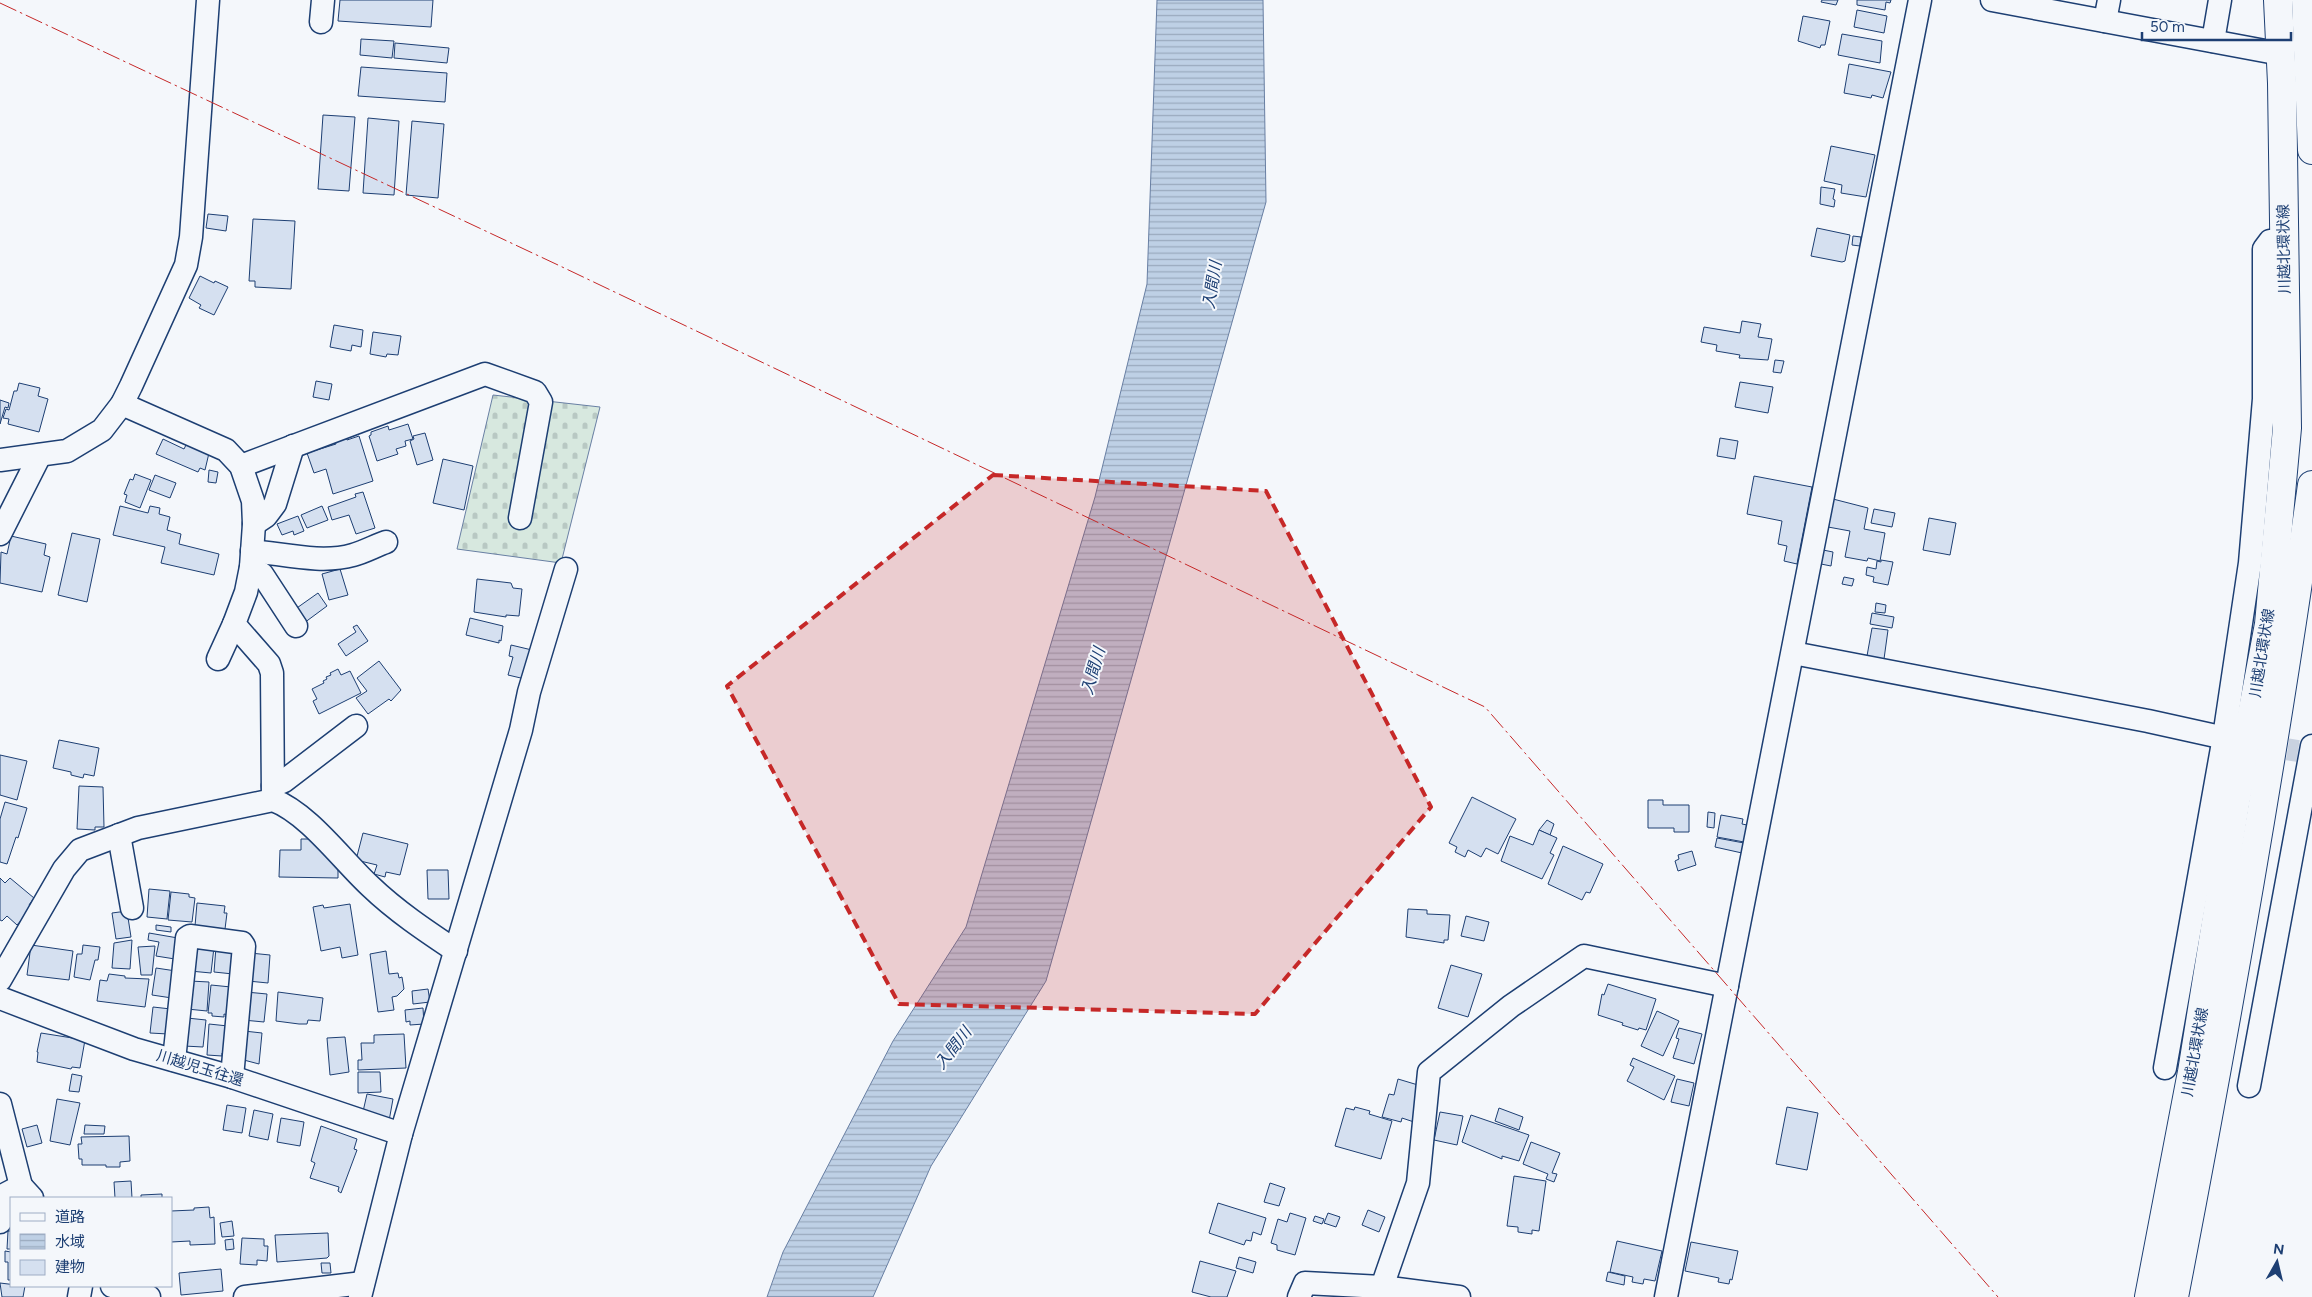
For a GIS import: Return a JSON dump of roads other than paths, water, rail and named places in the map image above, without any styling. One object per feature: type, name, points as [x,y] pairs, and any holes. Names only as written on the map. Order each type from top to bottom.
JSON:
[{"type":"main road","name":"川越北環状線","points":[[2149,1297],[2192,1072],[2235,804],[2268,624],[2287,428],[2281,54],[2278,0]]},
{"type":"main road","points":[[2306,0],[2310,61],[2312,150]]},
{"type":"main road","name":"川越北環状線","points":[[2174,1297],[2218,1070],[2286,670],[2312,485]]},
{"type":"street","points":[[0,460],[67,451],[102,430],[122,404],[186,265],[191,237],[208,0]]},
{"type":"street","points":[[321,22],[323,0]]},
{"type":"street","points":[[1666,1297],[1920,0]]},
{"type":"street","points":[[1992,0],[2107,10],[2213,41],[2281,54]]},
{"type":"street","points":[[2213,41],[2220,0]]},
{"type":"street","points":[[2165,1068],[2229,739],[2250,562],[2264,399],[2264,249],[2270,241],[2284,240]]},
{"type":"street","points":[[241,466],[485,374],[535,392],[541,402],[520,518]]},
{"type":"street","points":[[122,404],[226,450],[241,466],[253,501],[252,559],[246,592],[218,659]]},
{"type":"street","points":[[254,524],[266,516],[275,504],[293,446]]},
{"type":"street","points":[[0,534],[40,455]]},
{"type":"street","points":[[252,559],[339,558],[354,555],[386,542]]},
{"type":"street","points":[[252,559],[296,626]]},
{"type":"street","points":[[245,1297],[361,1290],[401,1134],[566,569]]},
{"type":"street","points":[[234,624],[269,664],[272,673],[273,793],[323,838],[389,904],[456,951]]},
{"type":"street","points":[[1793,652],[2148,721],[2229,739]]},
{"type":"street","points":[[0,980],[64,869],[80,850],[119,835],[273,793],[284,781],[356,726]]},
{"type":"street","points":[[2249,1086],[2308,751]]},
{"type":"street","points":[[119,835],[132,908]]},
{"type":"street","points":[[174,1060],[187,938],[190,936],[242,943],[244,946],[232,1077]]},
{"type":"street","points":[[1382,1287],[1418,1183],[1429,1072],[1511,1006],[1584,956],[1727,986]]},
{"type":"street","name":"川越児玉往還","points":[[0,998],[134,1048],[232,1077],[401,1134]]},
{"type":"street","points":[[0,1104],[27,1192],[0,1197],[2,1207],[0,1222]]},
{"type":"street","points":[[1299,1297],[1305,1284],[1382,1287],[1459,1297]]},
{"type":"street","points":[[115,1287],[149,1297]]},
{"type":"water","name":"入間川","points":[[1157,0],[1263,0],[1266,202],[1046,981],[931,1166],[873,1297],[767,1297],[783,1252],[893,1041],[966,927],[1095,497],[1147,284]]},
{"type":"tunnel","points":[[2255,744],[2298,751]]}]
